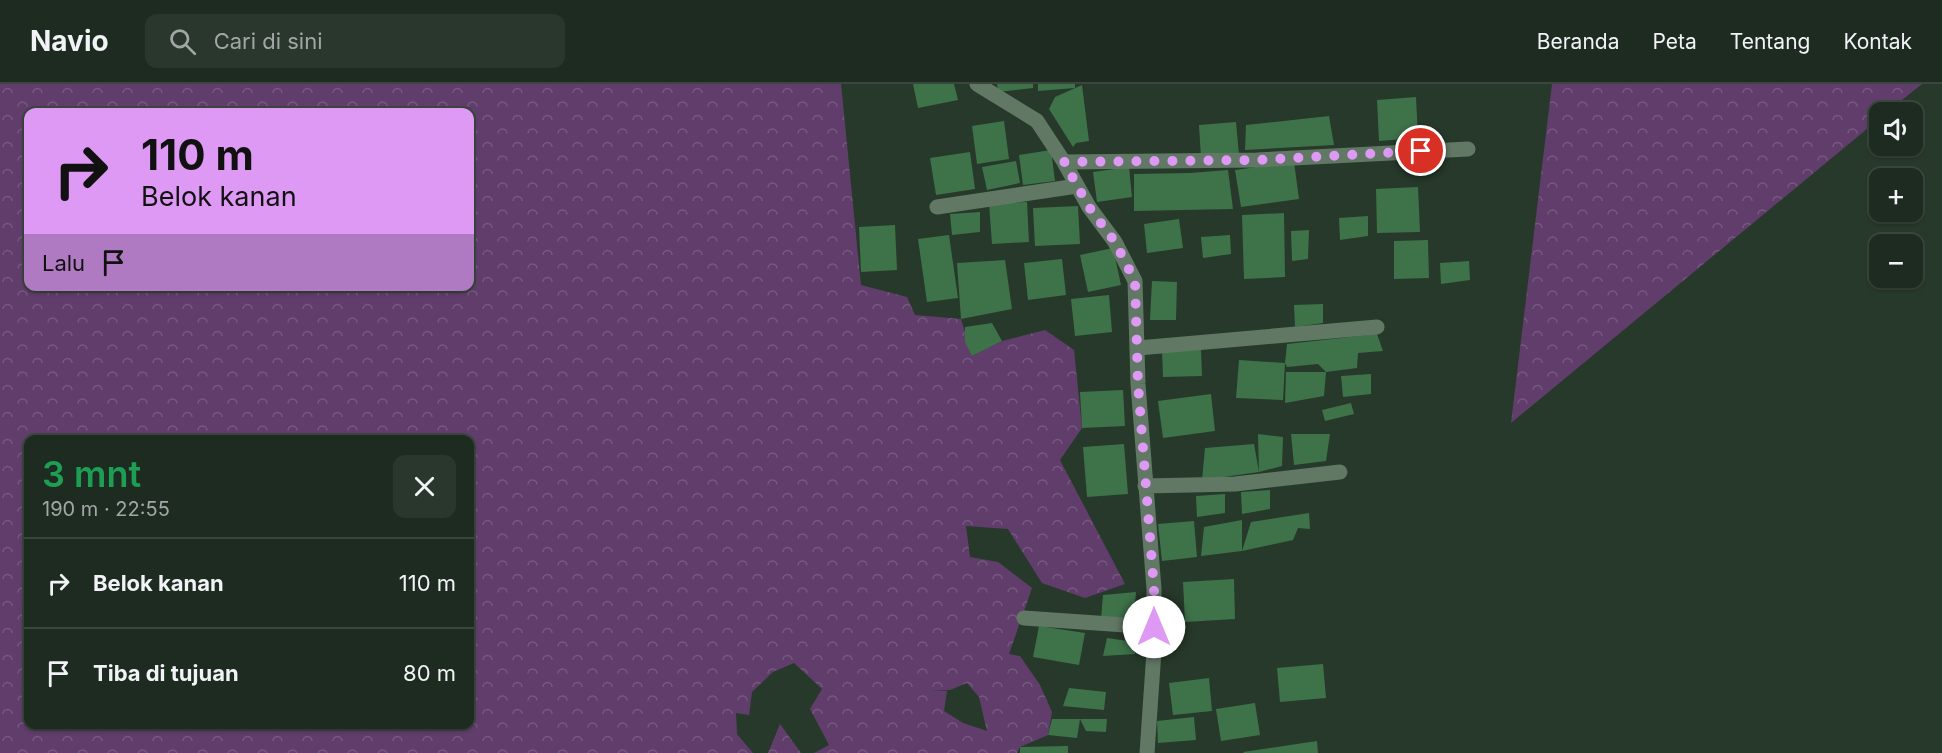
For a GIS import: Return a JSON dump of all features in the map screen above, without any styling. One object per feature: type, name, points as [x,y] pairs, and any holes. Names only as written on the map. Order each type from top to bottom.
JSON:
[{"type":"street","points":[[977,84],[1037,121],[1064,162],[1089,207],[1115,242],[1135,281],[1145,486],[1154,589],[1154,651],[1147,753]]},
{"type":"street","points":[[1064,162],[1257,160],[1468,148]]},
{"type":"street","points":[[937,207],[1077,186]]},
{"type":"street","points":[[1137,348],[1377,327]]},
{"type":"street","points":[[1145,486],[1235,484],[1340,472]]},
{"type":"street","points":[[1024,618],[1154,627]]},
{"type":"green space","points":[[0,84],[841,84],[861,285],[907,297],[915,315],[961,319],[972,356],[1002,341],[1045,330],[1074,350],[1082,428],[1060,460],[1125,584],[1085,598],[1042,583],[1008,529],[966,526],[970,557],[998,562],[1032,588],[1009,654],[1020,656],[1040,685],[1052,712],[1048,735],[1020,747],[1017,753],[814,753],[829,745],[810,709],[822,689],[794,663],[773,672],[752,692],[749,715],[736,713],[737,734],[753,753],[0,753]],"holes":[[[967,683],[979,697],[987,731],[963,723],[944,711],[947,691],[931,691],[950,690]]]},
{"type":"green space","points":[[1552,84],[1922,84],[1900,102],[1869,102],[1869,127],[1511,423]]},
{"type":"green space","points":[[780,724],[801,753],[768,753]]},
{"type":"building","points":[[913,84],[954,84],[958,100],[918,108]]},
{"type":"building","points":[[997,84],[1033,84],[1033,88],[998,92]]},
{"type":"building","points":[[1038,84],[1075,84],[1075,88],[1038,91]]},
{"type":"building","points":[[1082,85],[1089,141],[1076,143],[1073,147],[1049,109],[1055,97]]},
{"type":"building","points":[[1416,97],[1418,138],[1379,141],[1377,100]]},
{"type":"building","points":[[1329,116],[1334,145],[1245,150],[1246,125]]},
{"type":"building","points":[[1004,121],[1009,159],[977,164],[972,126]]},
{"type":"building","points":[[1236,122],[1239,155],[1201,158],[1199,125]]},
{"type":"building","points":[[1051,150],[1055,181],[1023,185],[1019,155]]},
{"type":"building","points":[[970,152],[975,189],[936,195],[930,158]]},
{"type":"building","points":[[1016,161],[1020,183],[987,190],[982,167]]},
{"type":"building","points":[[1294,162],[1299,199],[1241,207],[1235,170]]},
{"type":"building","points":[[1129,167],[1132,197],[1097,202],[1093,172]]},
{"type":"building","points":[[1228,170],[1233,209],[1134,211],[1134,174]]},
{"type":"building","points":[[1418,187],[1420,232],[1377,233],[1376,189]]},
{"type":"building","points":[[1027,202],[1029,242],[992,244],[989,204]]},
{"type":"building","points":[[1078,206],[1080,244],[1035,246],[1033,208]]},
{"type":"building","points":[[980,212],[980,232],[952,235],[950,214]]},
{"type":"building","points":[[1284,213],[1285,277],[1244,279],[1242,215]]},
{"type":"building","points":[[1368,216],[1368,236],[1340,240],[1339,218]]},
{"type":"building","points":[[1179,219],[1183,248],[1147,253],[1144,224]]},
{"type":"building","points":[[895,225],[897,270],[861,272],[859,227]]},
{"type":"building","points":[[1309,230],[1308,259],[1292,261],[1291,231]]},
{"type":"building","points":[[949,235],[958,298],[927,302],[918,239]]},
{"type":"building","points":[[1230,235],[1231,254],[1203,258],[1201,237]]},
{"type":"building","points":[[1428,240],[1429,278],[1394,279],[1394,241]]},
{"type":"building","points":[[1113,248],[1121,285],[1088,292],[1080,255]]},
{"type":"building","points":[[1062,259],[1066,295],[1028,300],[1024,263]]},
{"type":"building","points":[[1005,260],[1012,309],[961,319],[957,263]]},
{"type":"building","points":[[1469,261],[1470,280],[1441,284],[1440,263]]},
{"type":"building","points":[[1152,281],[1177,282],[1176,320],[1150,320]]},
{"type":"building","points":[[1109,295],[1112,332],[1075,336],[1071,299]]},
{"type":"building","points":[[1323,304],[1323,323],[1295,327],[1294,305]]},
{"type":"building","points":[[992,323],[1002,341],[972,356],[965,342],[965,327]]},
{"type":"building","points":[[1377,334],[1383,351],[1358,353],[1357,368],[1326,372],[1318,364],[1287,367],[1285,363],[1287,344]]},
{"type":"building","points":[[1201,349],[1202,376],[1163,377],[1162,350]]},
{"type":"building","points":[[1239,360],[1285,363],[1283,400],[1236,398]]},
{"type":"building","points":[[1286,372],[1326,372],[1324,396],[1285,403]]},
{"type":"building","points":[[1371,374],[1371,394],[1343,397],[1341,376]]},
{"type":"building","points":[[1123,390],[1125,426],[1082,428],[1080,392]]},
{"type":"building","points":[[1211,394],[1215,431],[1163,438],[1158,401]]},
{"type":"building","points":[[1351,403],[1354,414],[1325,421],[1322,410]]},
{"type":"building","points":[[1258,434],[1283,437],[1282,466],[1259,472]]},
{"type":"building","points":[[1291,434],[1330,434],[1326,461],[1294,465]]},
{"type":"building","points":[[1124,444],[1128,494],[1087,497],[1083,447]]},
{"type":"building","points":[[1254,444],[1259,472],[1202,480],[1205,448]]},
{"type":"building","points":[[1270,490],[1270,509],[1242,514],[1241,492]]},
{"type":"building","points":[[1225,494],[1225,513],[1197,517],[1196,496]]},
{"type":"building","points":[[1309,513],[1310,529],[1298,528],[1293,540],[1242,551],[1251,522]]},
{"type":"building","points":[[1242,520],[1242,551],[1201,556],[1204,527]]},
{"type":"building","points":[[1194,521],[1197,557],[1162,561],[1158,524]]},
{"type":"building","points":[[1234,579],[1235,619],[1185,622],[1183,582]]},
{"type":"building","points":[[1136,592],[1134,617],[1101,619],[1103,595]]},
{"type":"building","points":[[1039,626],[1085,633],[1079,665],[1033,657]]},
{"type":"building","points":[[1107,638],[1135,642],[1135,654],[1103,656]]},
{"type":"building","points":[[1323,664],[1326,698],[1280,702],[1277,668]]},
{"type":"building","points":[[1209,678],[1212,711],[1173,715],[1169,683]]},
{"type":"building","points":[[1069,688],[1106,692],[1104,710],[1063,706]]},
{"type":"building","points":[[1255,703],[1260,735],[1221,741],[1216,709]]},
{"type":"building","points":[[1194,717],[1196,740],[1158,743],[1157,721]]},
{"type":"building","points":[[1052,719],[1080,719],[1077,738],[1048,735]]},
{"type":"building","points":[[1080,719],[1107,719],[1106,732],[1086,731]]},
{"type":"building","points":[[1317,741],[1318,753],[1243,752]]},
{"type":"building","points":[[1068,746],[1068,753],[1020,753],[1020,747]]},
{"type":"route","points":[[1154,627],[1154,589],[1138,384],[1135,281],[1115,242],[1089,207],[1064,162],[1257,160],[1421,151]]}]
